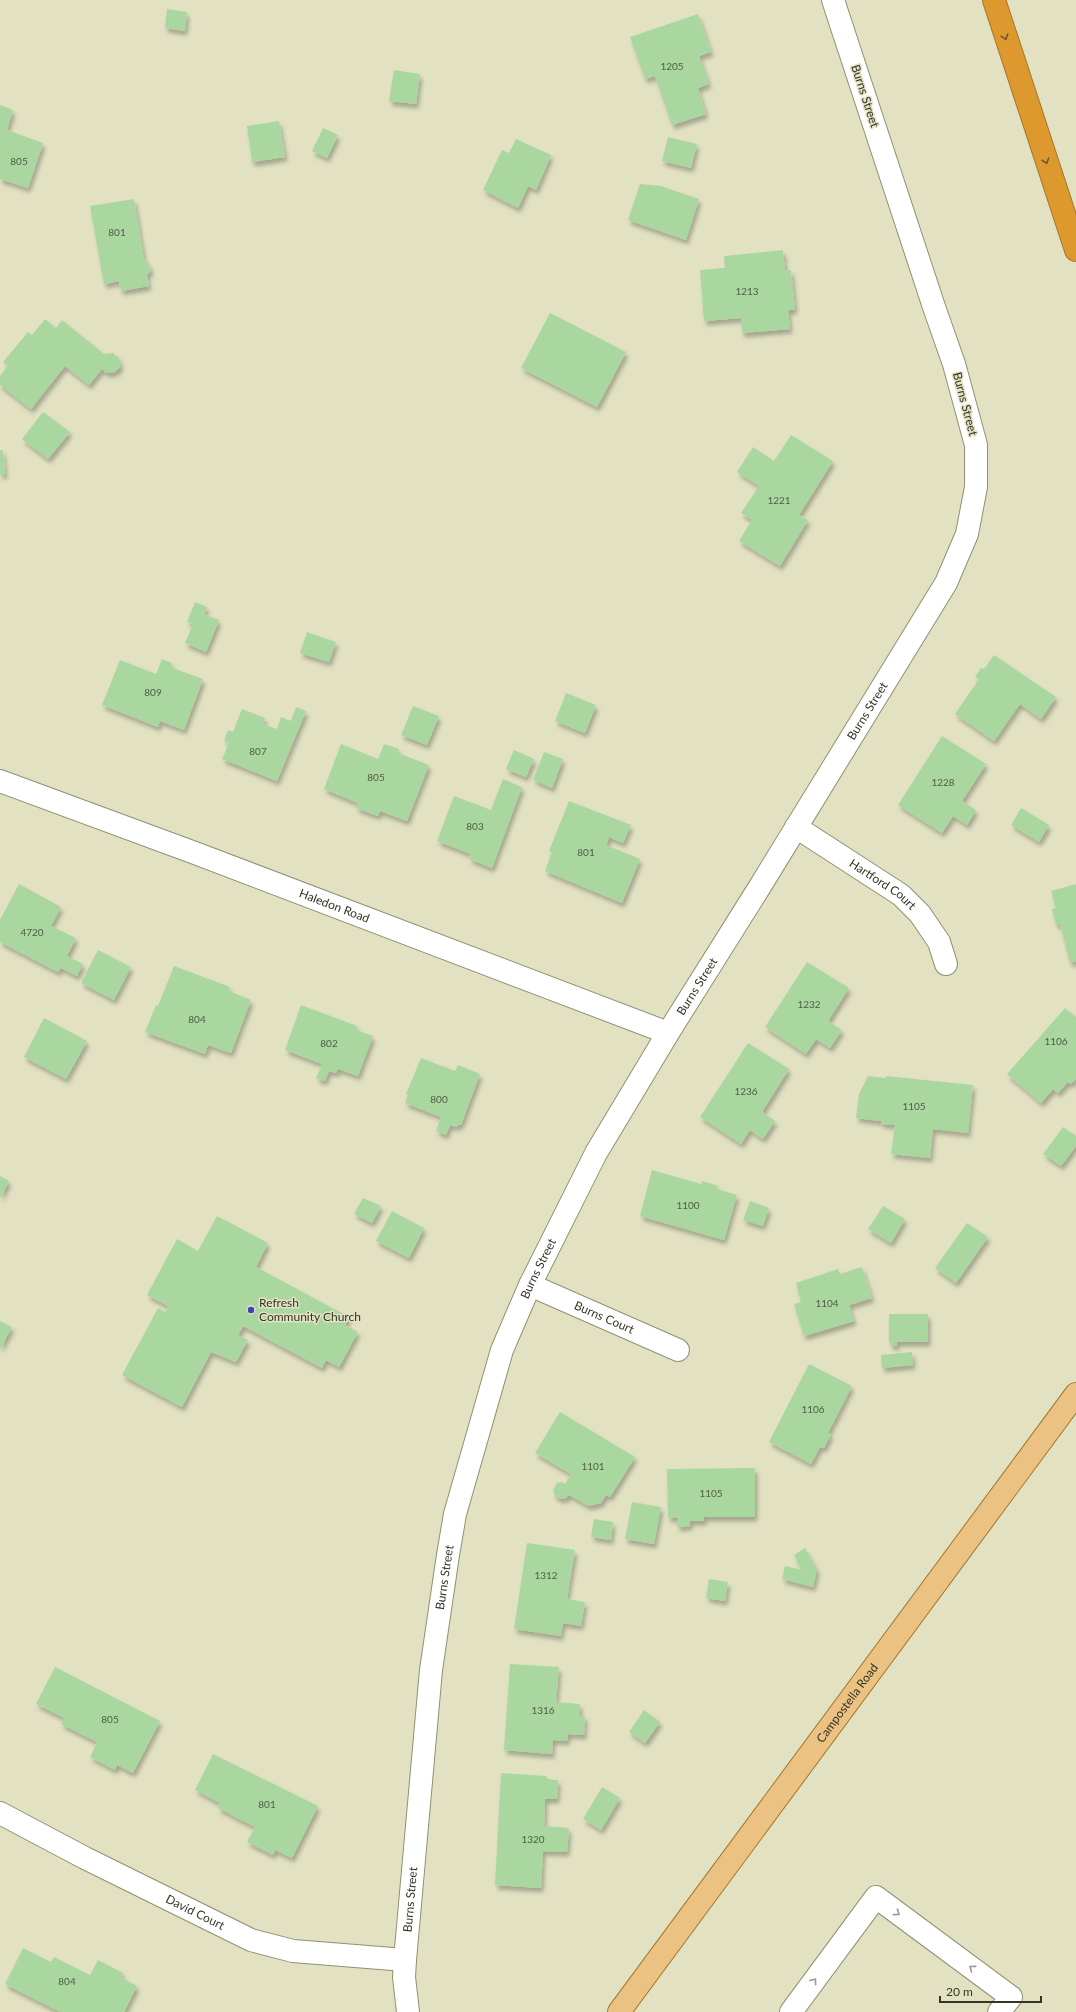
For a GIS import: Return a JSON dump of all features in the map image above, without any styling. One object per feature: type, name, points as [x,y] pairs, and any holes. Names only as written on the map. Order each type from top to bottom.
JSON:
[{"type":"highway","points":[[994,0],[1076,250]]},
{"type":"main road","name":"Campostella Road","points":[[619,2012],[1076,1394]]},
{"type":"street","name":"Burns Street","points":[[408,2012],[404,1977],[432,1670],[456,1514],[502,1350],[530,1285],[596,1153],[668,1033],[946,583],[967,534],[976,487],[976,445],[954,364],[833,0]]},
{"type":"street","name":"Haledon Road","points":[[0,781],[195,853],[668,1033]]},
{"type":"street","name":"Hartford Court","points":[[796,827],[901,895],[920,914],[939,942],[946,964]]},
{"type":"street","name":"Burns Court","points":[[530,1285],[678,1350]]},
{"type":"street","name":"David Court","points":[[0,1813],[85,1858],[257,1942],[293,1951],[406,1960]]},
{"type":"street","points":[[791,2012],[876,1897],[1011,1997],[999,2012]]},
{"type":"building","points":[[167,9],[187,12],[185,31],[165,28]]},
{"type":"building","points":[[698,14],[711,52],[699,56],[709,84],[698,88],[706,114],[672,125],[655,76],[645,79],[630,37]]},
{"type":"building","points":[[394,70],[420,74],[416,104],[389,101]]},
{"type":"building","points":[[0,105],[13,110],[7,130],[43,143],[28,188],[0,179]]},
{"type":"building","points":[[279,121],[285,157],[252,162],[247,126]]},
{"type":"building","points":[[323,128],[338,135],[327,158],[312,151]]},
{"type":"building","points":[[668,137],[697,144],[691,168],[662,161]]},
{"type":"building","points":[[516,139],[551,155],[536,190],[528,186],[518,208],[483,190],[502,150],[509,153]]},
{"type":"building","points":[[640,184],[661,186],[699,199],[686,240],[628,220]]},
{"type":"building","points":[[134,199],[144,259],[149,264],[151,271],[147,275],[149,286],[121,291],[119,281],[104,284],[90,206]]},
{"type":"building","points":[[783,250],[785,271],[791,270],[795,310],[788,310],[790,329],[742,333],[741,318],[704,321],[700,270],[725,268],[724,256]]},
{"type":"building","points":[[550,313],[626,352],[597,407],[521,368]]},
{"type":"building","points":[[45,319],[56,328],[62,320],[104,354],[113,353],[119,358],[121,366],[115,372],[106,373],[102,369],[89,385],[65,366],[31,409],[0,385],[0,376],[8,366],[3,362],[28,332],[32,335]]},
{"type":"building","points":[[43,412],[70,432],[48,459],[22,439]]},
{"type":"building","points":[[791,435],[833,461],[799,515],[808,520],[780,566],[739,541],[752,520],[741,513],[759,486],[737,472],[753,447],[774,461]]},
{"type":"building","points":[[0,450],[3,450],[5,475],[0,475]]},
{"type":"building","points":[[195,602],[207,607],[204,614],[219,620],[206,652],[185,643],[193,624],[187,622]]},
{"type":"building","points":[[307,632],[336,642],[329,662],[300,653]]},
{"type":"building","points":[[994,655],[1056,697],[1041,719],[1020,704],[994,741],[955,714],[979,679],[975,677],[981,668],[984,669]]},
{"type":"building","points":[[162,659],[172,663],[170,667],[203,679],[184,730],[160,721],[158,727],[102,705],[120,660],[156,674]]},
{"type":"building","points":[[566,693],[596,705],[585,733],[555,721]]},
{"type":"building","points":[[413,706],[439,716],[427,745],[401,735]]},
{"type":"building","points":[[296,707],[306,711],[277,781],[222,759],[229,743],[224,741],[228,730],[233,732],[242,709],[265,718],[263,724],[277,729],[281,717],[291,721]]},
{"type":"building","points":[[942,736],[986,764],[962,801],[976,810],[967,825],[953,816],[942,833],[898,805]]},
{"type":"building","points":[[341,744],[378,759],[384,744],[399,749],[398,753],[429,765],[407,821],[380,811],[378,816],[356,808],[358,803],[324,789]]},
{"type":"building","points":[[514,750],[534,759],[526,777],[506,769]]},
{"type":"building","points":[[544,752],[563,759],[552,788],[533,780]]},
{"type":"building","points":[[503,779],[522,787],[492,868],[469,859],[471,854],[437,841],[454,796],[491,810]]},
{"type":"building","points":[[569,801],[631,825],[623,843],[609,837],[606,845],[640,859],[622,903],[545,871],[552,852],[549,851]]},
{"type":"building","points":[[1021,808],[1049,825],[1039,842],[1011,825]]},
{"type":"building","points":[[19,884],[61,907],[51,926],[76,938],[67,956],[83,964],[77,976],[61,968],[58,972],[0,942],[0,920]]},
{"type":"building","points":[[1076,884],[1076,961],[1070,963],[1060,924],[1056,925],[1052,909],[1056,908],[1051,891]]},
{"type":"building","points":[[98,950],[131,967],[114,1000],[81,983]]},
{"type":"building","points":[[807,962],[849,988],[828,1021],[842,1030],[830,1048],[816,1039],[806,1054],[765,1027]]},
{"type":"building","points":[[174,966],[230,987],[229,991],[251,1000],[231,1053],[208,1045],[205,1054],[145,1032],[156,1005],[158,1006]]},
{"type":"building","points":[[301,1005],[357,1026],[356,1030],[373,1036],[358,1076],[337,1070],[336,1073],[329,1071],[325,1081],[316,1078],[322,1064],[285,1050]]},
{"type":"building","points":[[1065,1008],[1076,1017],[1076,1079],[1071,1084],[1068,1082],[1058,1093],[1053,1089],[1041,1103],[1007,1074]]},
{"type":"building","points":[[44,1018],[87,1041],[66,1079],[24,1057]]},
{"type":"building","points":[[748,1043],[789,1069],[762,1112],[775,1121],[763,1139],[750,1130],[741,1144],[700,1117]]},
{"type":"building","points":[[421,1058],[455,1071],[458,1065],[480,1074],[461,1125],[458,1124],[457,1127],[450,1125],[446,1135],[436,1131],[441,1117],[405,1103],[408,1095],[406,1094]]},
{"type":"building","points":[[868,1076],[886,1078],[886,1076],[973,1085],[968,1133],[933,1129],[930,1158],[891,1154],[895,1125],[881,1124],[881,1121],[856,1118],[859,1094]]},
{"type":"building","points":[[1063,1127],[1076,1136],[1076,1146],[1061,1166],[1043,1154]]},
{"type":"building","points":[[652,1170],[701,1184],[702,1181],[718,1186],[717,1189],[737,1195],[724,1240],[640,1216]]},
{"type":"building","points":[[0,1176],[9,1181],[0,1198]]},
{"type":"building","points":[[363,1198],[381,1206],[372,1223],[354,1214]]},
{"type":"building","points":[[750,1201],[769,1208],[763,1226],[743,1220]]},
{"type":"building","points":[[883,1206],[905,1219],[891,1243],[868,1229]]},
{"type":"building","points":[[392,1211],[424,1228],[409,1258],[376,1241]]},
{"type":"building","name":"Refresh Community Church","points":[[217,1216],[268,1243],[256,1267],[349,1317],[345,1325],[358,1332],[339,1367],[326,1360],[322,1368],[243,1326],[238,1335],[248,1340],[236,1362],[211,1352],[182,1407],[122,1375],[158,1308],[165,1312],[168,1306],[147,1295],[177,1239],[198,1251]]},
{"type":"building","points":[[967,1223],[988,1237],[956,1283],[935,1268]]},
{"type":"building","points":[[862,1267],[872,1298],[849,1305],[854,1321],[804,1336],[794,1304],[801,1302],[796,1283],[838,1269],[840,1274]]},
{"type":"building","points":[[889,1314],[928,1314],[928,1342],[897,1342],[897,1346],[891,1346],[891,1342],[889,1342]]},
{"type":"building","points":[[0,1321],[12,1327],[0,1349]]},
{"type":"building","points":[[912,1352],[913,1365],[882,1368],[881,1355]]},
{"type":"building","points":[[809,1364],[852,1386],[828,1433],[831,1434],[824,1448],[820,1447],[811,1464],[769,1442]]},
{"type":"building","points":[[560,1412],[635,1457],[610,1497],[606,1495],[601,1503],[589,1506],[569,1495],[566,1498],[561,1499],[555,1496],[553,1490],[557,1483],[562,1482],[565,1484],[571,1474],[535,1453]]},
{"type":"building","points":[[755,1468],[755,1517],[704,1517],[704,1521],[690,1521],[690,1526],[677,1527],[678,1518],[668,1518],[667,1469]]},
{"type":"building","points":[[632,1502],[661,1507],[654,1544],[625,1539]]},
{"type":"building","points":[[594,1519],[613,1522],[611,1540],[591,1537]]},
{"type":"building","points":[[527,1543],[575,1550],[567,1599],[585,1602],[581,1626],[563,1623],[561,1636],[514,1629]]},
{"type":"building","points":[[805,1548],[817,1570],[813,1587],[782,1579],[785,1566],[802,1570],[794,1555]]},
{"type":"building","points":[[709,1579],[728,1582],[725,1601],[706,1598]]},
{"type":"building","points":[[510,1664],[559,1667],[556,1702],[580,1704],[579,1716],[585,1716],[584,1735],[568,1734],[567,1741],[553,1740],[552,1754],[504,1750]]},
{"type":"building","points":[[55,1667],[160,1721],[133,1773],[117,1765],[115,1770],[90,1757],[97,1742],[61,1724],[64,1718],[36,1704]]},
{"type":"building","points":[[644,1710],[660,1722],[645,1743],[629,1732]]},
{"type":"building","points":[[213,1754],[318,1806],[292,1858],[275,1850],[273,1855],[247,1842],[255,1827],[218,1808],[220,1803],[195,1790]]},
{"type":"building","points":[[501,1773],[547,1776],[547,1779],[558,1780],[557,1799],[545,1799],[544,1826],[569,1828],[567,1852],[543,1851],[541,1888],[495,1885]]},
{"type":"building","points":[[602,1787],[620,1798],[601,1830],[583,1819]]},
{"type":"building","points":[[23,1948],[51,1962],[54,1957],[90,1975],[98,1960],[123,1973],[120,1977],[137,1986],[124,2012],[60,2012],[5,1984]]},
{"type":"place","name":"Refresh Community Church","points":[[251,1310]]}]
